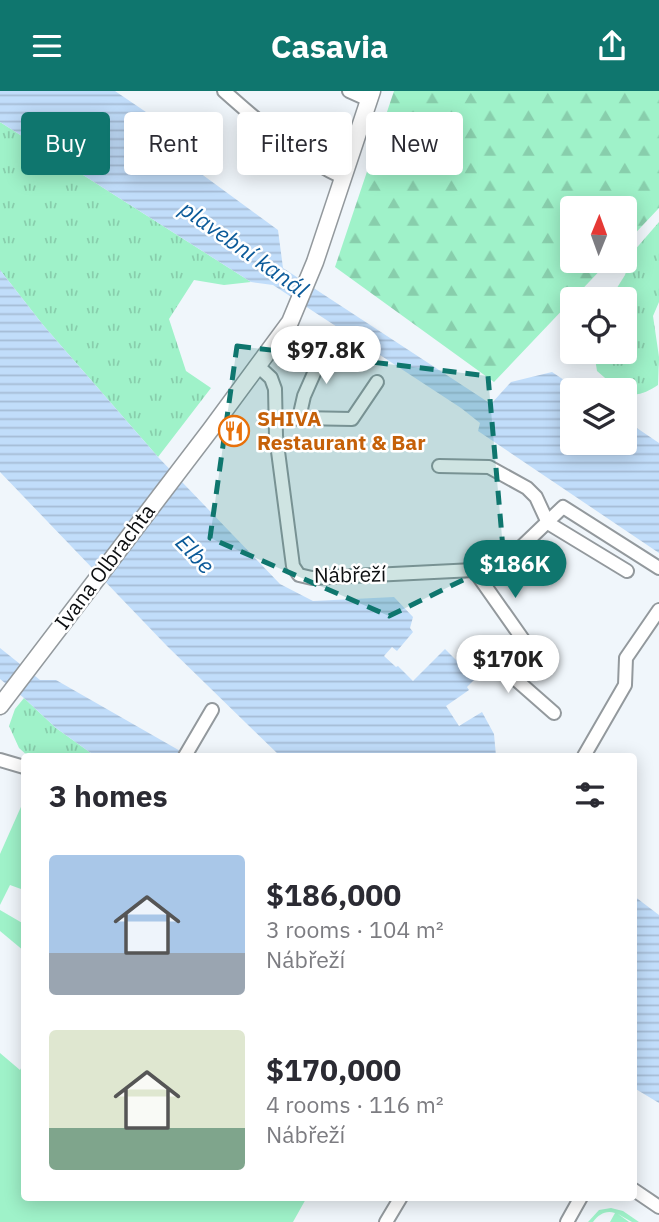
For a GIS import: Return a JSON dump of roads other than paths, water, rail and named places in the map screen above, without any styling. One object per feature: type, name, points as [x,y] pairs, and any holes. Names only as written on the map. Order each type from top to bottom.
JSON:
[{"type":"main road","name":"Ivana Olbrachta","points":[[3,701],[211,429],[294,314],[313,267],[371,95]]},
{"type":"street","points":[[224,91],[280,137],[344,178]]},
{"type":"street","points":[[349,91],[371,95]]},
{"type":"street","points":[[299,418],[303,396],[326,346]]},
{"type":"street","name":"Nábřeží","points":[[258,366],[273,382],[293,566],[299,575],[312,578],[474,570],[516,552],[563,507],[659,568]]},
{"type":"street","points":[[276,421],[299,418],[352,419],[377,383]]},
{"type":"street","points":[[439,466],[489,467],[527,488],[536,497],[548,523],[627,571]]},
{"type":"street","points":[[474,570],[529,648],[513,677],[554,713]]},
{"type":"street","points":[[586,753],[625,685],[626,658],[659,610]]},
{"type":"street","points":[[188,751],[212,710]]},
{"type":"street","points":[[0,749],[5,761]]},
{"type":"street","points":[[637,1192],[659,1207]]},
{"type":"street","points":[[386,1222],[399,1201]]},
{"type":"street","points":[[567,1222],[579,1201]]},
{"type":"water","name":"plavební kanál","points":[[0,91],[115,91],[146,112],[124,112],[124,175],[203,175],[278,230],[283,268],[491,404],[511,382],[552,372],[561,378],[560,455],[637,455],[637,428],[659,443],[659,553],[478,431],[480,423],[461,408],[273,285],[251,282],[83,175],[110,175],[110,112],[21,112],[21,135],[0,122]]},
{"type":"water","name":"Elbe","points":[[0,270],[43,325],[158,457],[280,584],[313,601],[394,597],[413,617],[410,628],[413,632],[397,651],[392,647],[384,656],[413,681],[445,649],[475,679],[467,687],[469,690],[446,706],[459,726],[482,712],[494,734],[496,753],[277,753],[167,646],[0,472]]},
{"type":"water","points":[[0,648],[40,680],[56,680],[184,753],[91,753],[56,728],[0,679]]},
{"type":"water","points":[[637,898],[659,915],[659,1103],[637,1090]]},
{"type":"place","name":"SHIVA Restaurant & Bar","points":[[234,431]]}]
